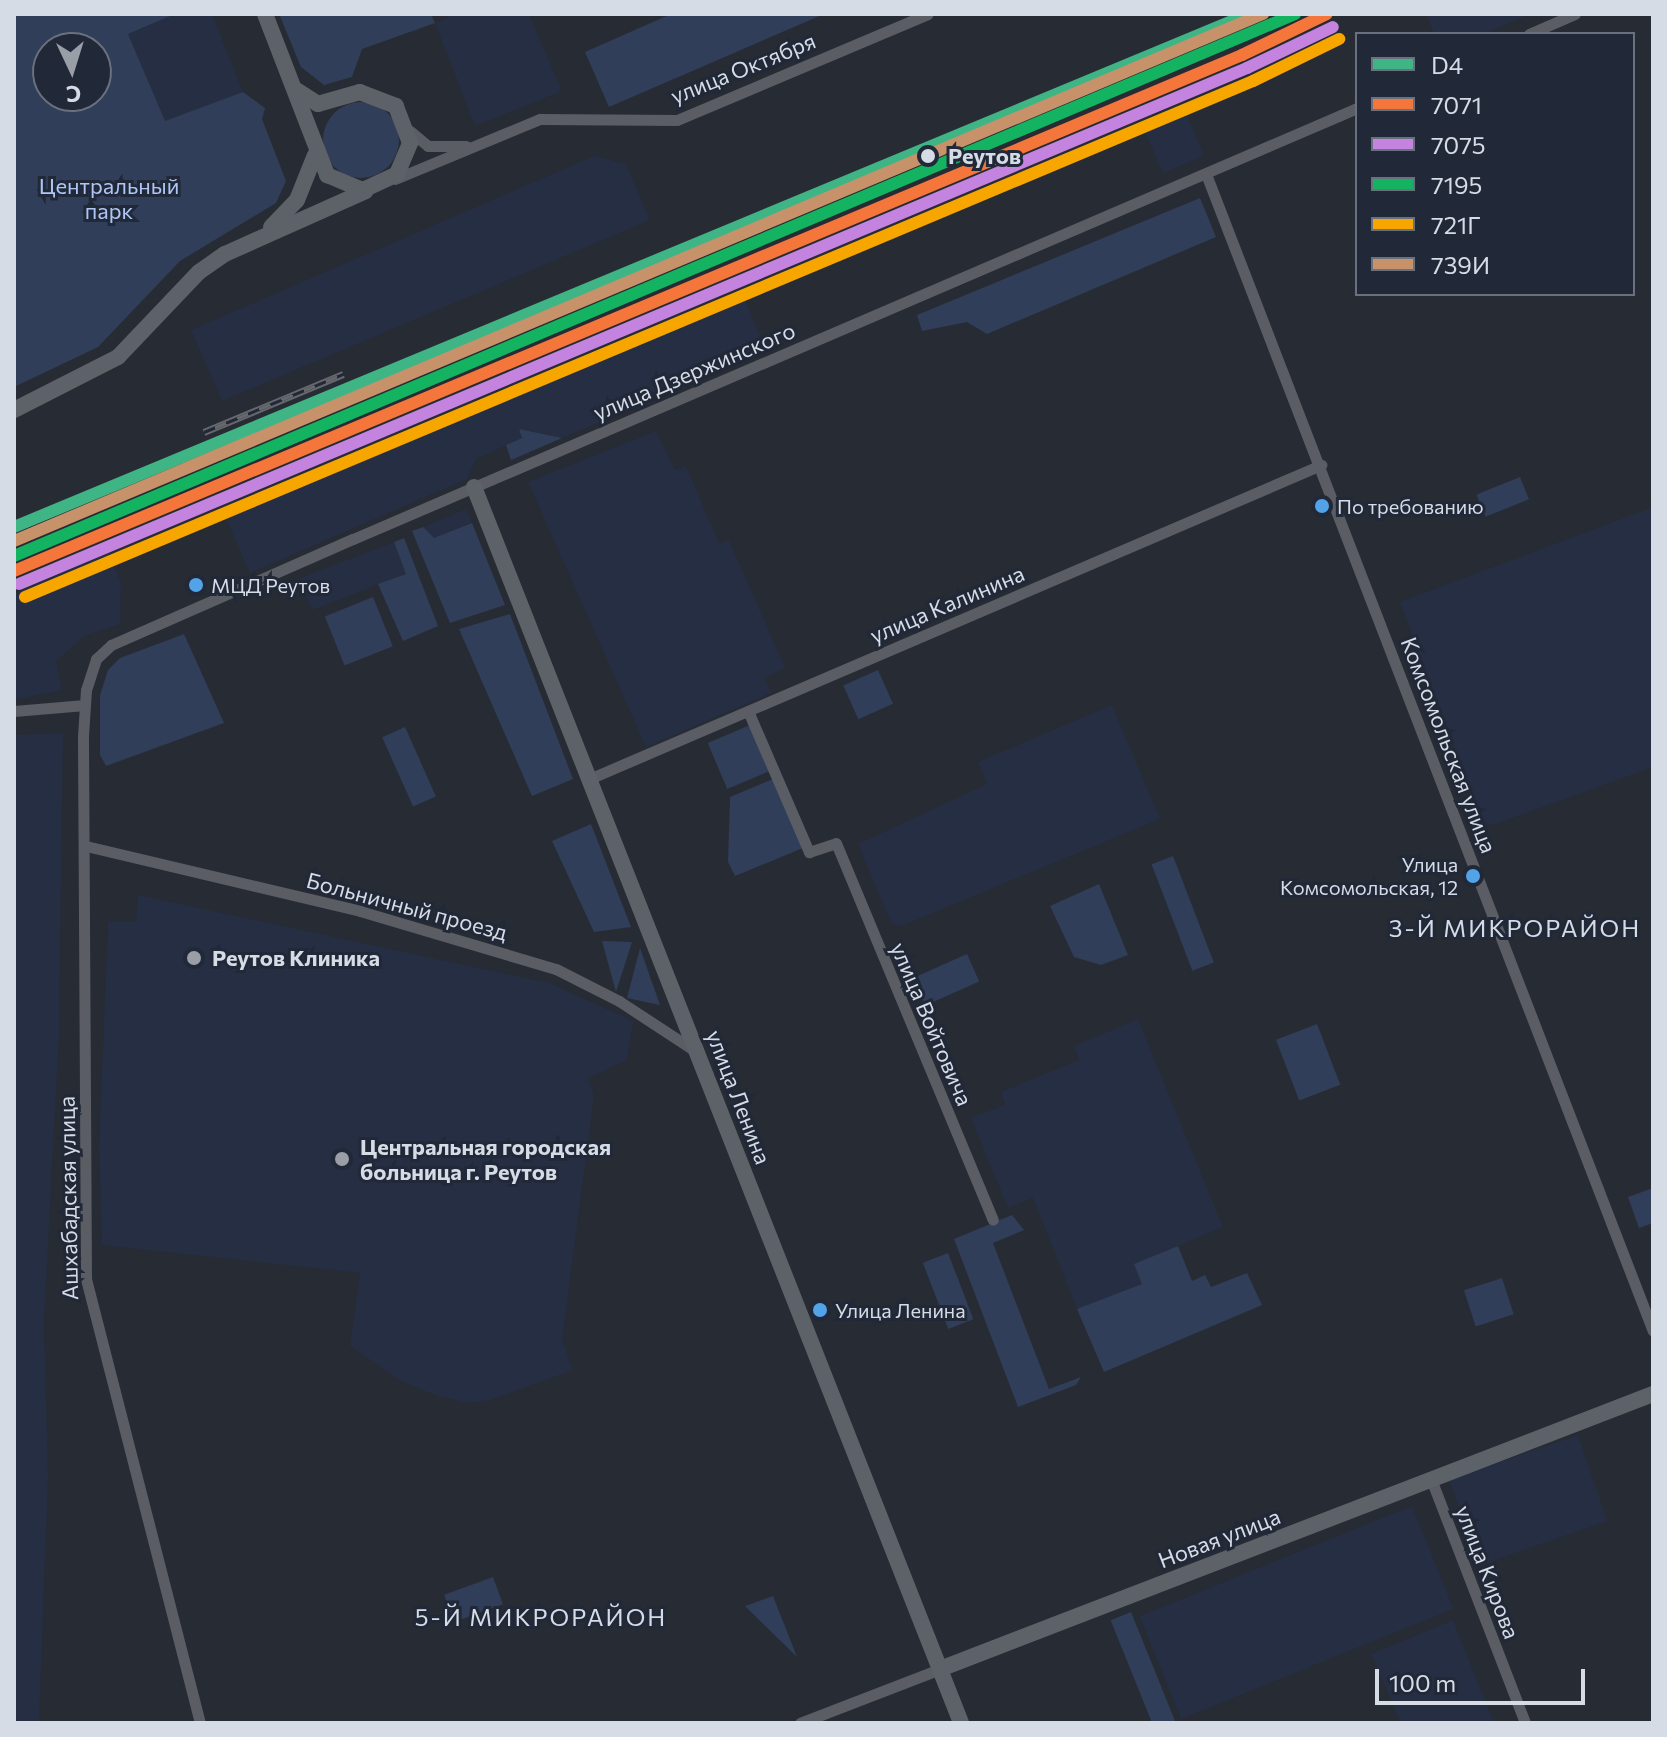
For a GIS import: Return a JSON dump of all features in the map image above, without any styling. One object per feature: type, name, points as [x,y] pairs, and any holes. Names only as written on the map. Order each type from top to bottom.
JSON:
[{"type":"street","points":[[265,14],[298,91],[313,150],[336,183],[381,185],[404,164],[409,130],[386,99],[360,92],[318,104],[298,91]]},
{"type":"street","name":"улица Октября","points":[[250,241],[540,119],[677,120],[928,14]]},
{"type":"street","points":[[1534,32],[1575,14]]},
{"type":"street","points":[[313,150],[317,121],[336,99]]},
{"type":"street","name":"улица Дзержинского","points":[[85,705],[92,667],[111,645],[1355,109]]},
{"type":"street","name":"улица Октября","points":[[409,130],[428,146],[475,146]]},
{"type":"street","name":"улица Октября","points":[[14,410],[118,357],[199,272],[250,241],[290,211],[310,176],[313,150]]},
{"type":"street","name":"Комсомольская улица","points":[[1206,174],[1321,465],[1653,1331]]},
{"type":"street","name":"улица Калинина","points":[[589,779],[1321,465]]},
{"type":"street","name":"улица Ленина","points":[[474,487],[961,1723]]},
{"type":"street","points":[[14,711],[85,705]]},
{"type":"street","name":"Ашхабадская улица","points":[[85,705],[87,1293],[200,1723]]},
{"type":"street","name":"улица Войтовича","points":[[748,711],[809,852],[836,843],[993,1220]]},
{"type":"street","name":"Больничный проезд","points":[[86,846],[360,911],[556,969],[619,1001],[698,1052]]},
{"type":"street","name":"Новая улица","points":[[800,1723],[1653,1394]]},
{"type":"street","name":"улица Кирова","points":[[1431,1479],[1525,1723]]},
{"type":"shaded area","points":[[175,14],[213,16],[243,92],[165,122],[128,34]]},
{"type":"shaded area","points":[[456,14],[529,14],[562,91],[475,126],[435,23]]},
{"type":"shaded area","points":[[1426,14],[1530,14],[1489,32],[1433,32]]},
{"type":"shaded area","points":[[1183,106],[1204,156],[1163,173],[1142,124]]},
{"type":"shaded area","points":[[594,156],[626,164],[650,220],[222,401],[191,330]]},
{"type":"shaded area","points":[[743,294],[767,352],[562,438],[519,429],[522,438],[476,459],[467,479],[250,573],[224,514]]},
{"type":"shaded area","points":[[656,431],[675,470],[686,466],[719,543],[729,540],[785,668],[764,678],[771,693],[646,747],[528,482]]},
{"type":"shaded area","points":[[1653,507],[1653,767],[1493,825],[1483,822],[1400,602]]},
{"type":"shaded area","points":[[466,509],[472,523],[429,541],[423,527]]},
{"type":"shaded area","points":[[394,542],[406,574],[312,610],[300,578]]},
{"type":"shaded area","points":[[109,553],[121,583],[120,624],[86,635],[56,661],[62,690],[14,700],[14,594]]},
{"type":"shaded area","points":[[1112,705],[1160,819],[901,926],[891,923],[858,844],[987,784],[978,762]]},
{"type":"shaded area","points":[[63,733],[59,1033],[44,1323],[48,1477],[39,1723],[14,1723],[14,735]]},
{"type":"shaded area","name":"Центральная городская больница г. Реутов","points":[[138,895],[549,983],[633,1021],[627,1060],[588,1078],[594,1096],[562,1340],[573,1370],[490,1400],[468,1403],[437,1396],[403,1382],[350,1346],[360,1273],[102,1245],[99,1147],[108,921],[136,922]]},
{"type":"shaded area","points":[[1138,1019],[1223,1227],[1135,1264],[1143,1284],[1077,1309],[1033,1198],[1008,1208],[971,1118],[1005,1105],[1001,1092],[1079,1060],[1074,1046]]},
{"type":"shaded area","points":[[1578,1435],[1608,1521],[1479,1565],[1449,1479]]},
{"type":"shaded area","points":[[1412,1506],[1454,1609],[1181,1719],[1139,1616]]},
{"type":"shaded area","points":[[1453,1620],[1494,1723],[1401,1723],[1371,1654]]},
{"type":"green space","name":"Центральный парк","points":[[14,14],[175,14],[128,34],[165,121],[243,92],[265,108],[262,119],[286,181],[276,203],[180,261],[98,347],[14,387]]},
{"type":"green space","points":[[279,14],[431,14],[435,23],[362,49],[352,77],[324,85],[301,67]]},
{"type":"green space","points":[[671,14],[824,14],[609,107],[585,52]]},
{"type":"green space","points":[[361,102],[375,105],[388,113],[396,126],[399,140],[396,154],[388,167],[375,175],[361,178],[347,175],[334,167],[326,154],[323,140],[326,126],[334,113],[347,105]]},
{"type":"green space","points":[[1200,198],[1216,237],[987,334],[967,322],[922,331],[917,315]]},
{"type":"green space","points":[[519,429],[562,438],[511,460],[506,445],[522,438]]},
{"type":"green space","points":[[1520,477],[1529,499],[1485,517],[1476,495]]},
{"type":"green space","points":[[472,523],[505,605],[450,623],[412,531],[423,527],[434,538]]},
{"type":"green space","points":[[404,538],[438,626],[403,641],[378,584],[406,574],[394,542]]},
{"type":"green space","points":[[373,597],[393,646],[345,666],[325,616]]},
{"type":"green space","points":[[510,614],[573,779],[532,796],[459,629]]},
{"type":"green space","points":[[184,634],[224,723],[106,766],[100,755],[100,695],[108,670],[120,658]]},
{"type":"green space","points":[[878,670],[893,704],[858,719],[843,685]]},
{"type":"green space","points":[[750,725],[770,771],[727,789],[708,743]]},
{"type":"green space","points":[[405,727],[436,796],[413,807],[382,737]]},
{"type":"green space","points":[[773,779],[803,848],[735,876],[728,862],[730,797]]},
{"type":"green space","points":[[591,824],[631,927],[594,932],[552,841]]},
{"type":"green space","points":[[1173,856],[1214,962],[1192,971],[1152,864]]},
{"type":"green space","points":[[1099,884],[1128,955],[1101,965],[1074,957],[1050,906]]},
{"type":"green space","points":[[602,941],[632,942],[616,992]]},
{"type":"green space","points":[[640,948],[660,1005],[627,998]]},
{"type":"green space","points":[[967,954],[979,981],[925,1005],[913,978]]},
{"type":"green space","points":[[1317,1024],[1340,1085],[1299,1100],[1276,1040]]},
{"type":"green space","points":[[1653,1188],[1653,1223],[1639,1228],[1628,1197]]},
{"type":"green space","points":[[1012,1215],[1024,1230],[993,1243],[1049,1389],[1081,1377],[1076,1385],[1018,1407],[954,1239]]},
{"type":"green space","points":[[1178,1246],[1192,1281],[1205,1275],[1211,1287],[1247,1273],[1262,1305],[1104,1372],[1077,1309],[1142,1284],[1134,1264]]},
{"type":"green space","points":[[948,1253],[973,1319],[948,1329],[923,1263]]},
{"type":"green space","points":[[1502,1278],[1514,1314],[1476,1327],[1464,1290]]},
{"type":"green space","points":[[493,1577],[503,1604],[454,1622],[444,1595]]},
{"type":"green space","points":[[773,1596],[797,1657],[745,1606]]},
{"type":"green space","points":[[1131,1612],[1176,1723],[1152,1723],[1111,1620]]},
{"type":"railway","points":[[204,432],[343,374]]},
{"type":"railway","points":[[217,470],[350,416]]},
{"type":"transit line","name":"D4","points":[[14,527],[1249,14]]},
{"type":"transit line","name":"739И","points":[[14,541],[1263,14]]},
{"type":"transit line","name":"7195","points":[[14,556],[1295,14]]},
{"type":"transit line","name":"7071","points":[[14,571],[1242,55],[1327,14]]},
{"type":"transit line","name":"7075","points":[[19,584],[1247,68],[1333,27]]},
{"type":"transit line","name":"721Г","points":[[25,597],[1253,81],[1339,39]]},
{"type":"place","name":"Реутов","points":[[928,156]]},
{"type":"place","name":"По требованию","points":[[1322,506]]},
{"type":"place","name":"МЦД Реутов","points":[[196,585]]},
{"type":"place","name":"Улица Комсомольская, 12","points":[[1473,876]]},
{"type":"place","name":"Реутов Клиника","points":[[194,958]]},
{"type":"place","name":"Центральная городская больница г. Реутов","points":[[342,1159]]},
{"type":"place","name":"Улица Ленина","points":[[820,1310]]},
{"type":"district","name":"3-Й МИКРОРАЙОН","points":[[1515,928]]},
{"type":"district","name":"5-Й МИКРОРАЙОН","points":[[541,1617]]}]
